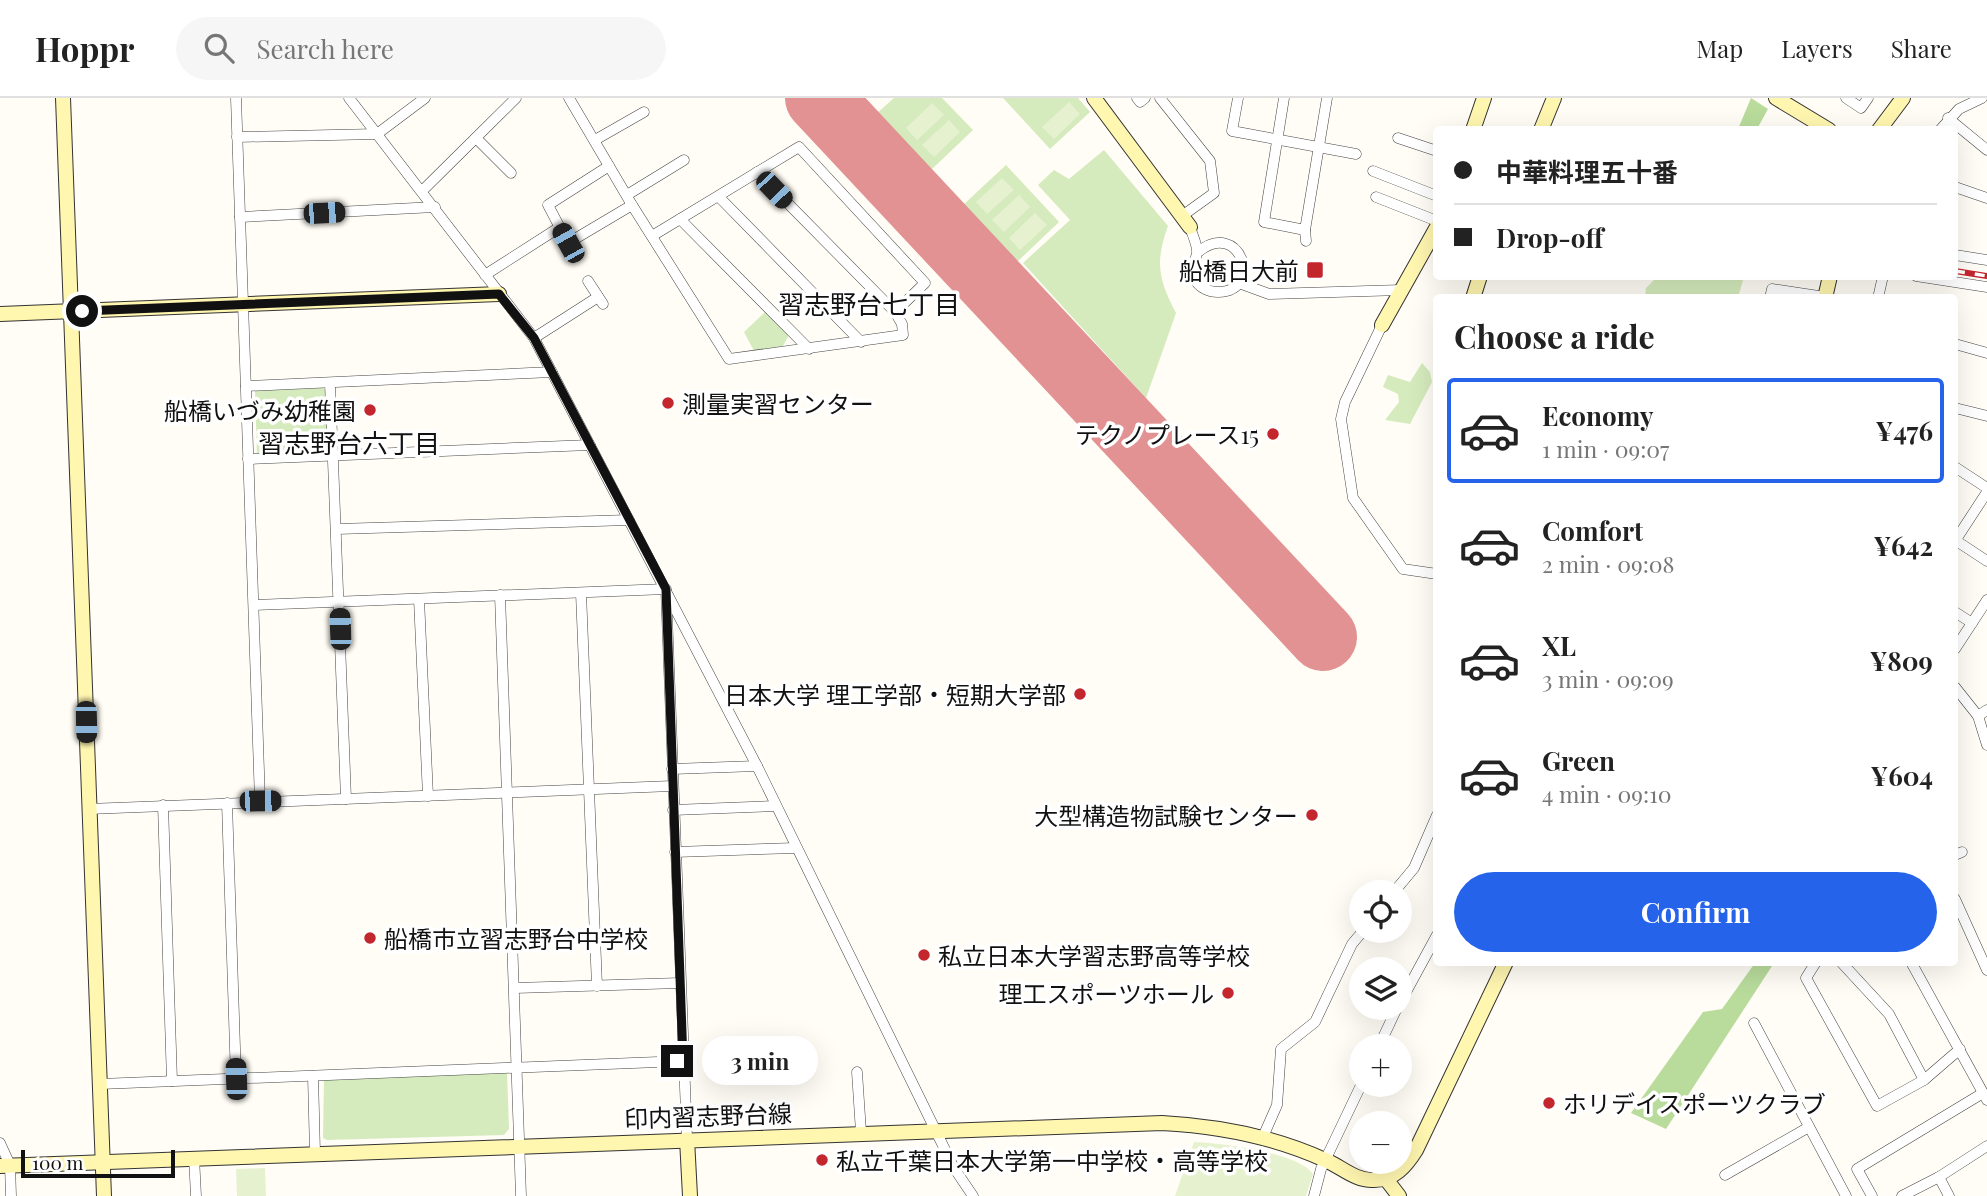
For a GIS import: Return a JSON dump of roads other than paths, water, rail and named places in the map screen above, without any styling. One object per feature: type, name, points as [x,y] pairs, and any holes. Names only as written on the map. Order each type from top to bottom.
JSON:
[{"type":"street","points":[[63,98],[104,1196]]},
{"type":"street","points":[[236,98],[260,801]]},
{"type":"street","points":[[349,98],[534,338],[757,766],[935,1130],[962,1182],[973,1196]]},
{"type":"street","points":[[237,137],[377,134],[425,98]]},
{"type":"street","points":[[422,191],[516,98]]},
{"type":"street","points":[[569,98],[632,205],[729,359],[903,335],[902,324],[895,312],[757,172]]},
{"type":"street","points":[[1094,98],[1186,222],[1208,244]]},
{"type":"street","points":[[1138,98],[1140,102],[1145,98]]},
{"type":"street","points":[[1160,98],[1210,161],[1214,193],[1186,222]]},
{"type":"street","points":[[1238,98],[1232,131],[1356,154]]},
{"type":"street","points":[[1284,98],[1264,222],[1306,235],[1317,148],[1327,98]]},
{"type":"street","points":[[1474,126],[1483,98]]},
{"type":"street","points":[[1543,126],[1554,98]]},
{"type":"street","points":[[1776,98],[1822,126]]},
{"type":"street","points":[[1846,98],[1860,107],[1868,98]]},
{"type":"street","points":[[1882,126],[1903,98]]},
{"type":"street","points":[[1943,126],[1948,118],[1982,98]]},
{"type":"street","points":[[595,140],[644,112]]},
{"type":"street","points":[[1948,118],[1958,126]]},
{"type":"street","points":[[1958,126],[1987,150]]},
{"type":"street","points":[[476,138],[511,173]]},
{"type":"street","points":[[1398,138],[1433,150]]},
{"type":"street","points":[[652,236],[799,147],[925,283],[895,312]]},
{"type":"street","points":[[626,195],[684,160]]},
{"type":"street","points":[[609,166],[548,205],[568,243],[632,205]]},
{"type":"street","points":[[1373,171],[1433,194]]},
{"type":"street","points":[[1958,188],[1987,198]]},
{"type":"street","points":[[719,197],[861,342]]},
{"type":"street","points":[[1376,197],[1433,219]]},
{"type":"street","points":[[240,217],[435,207]]},
{"type":"street","points":[[680,219],[809,349]]},
{"type":"street","points":[[1186,222],[1197,253]]},
{"type":"street","points":[[485,275],[560,227]]},
{"type":"street","points":[[1433,234],[1382,325],[1345,402],[1341,419],[1353,498],[1403,569],[1433,573]]},
{"type":"street","points":[[1217,241],[1241,255],[1245,268],[1239,284],[1232,290],[1223,292],[1211,292],[1200,286],[1192,268],[1197,253],[1217,241]]},
{"type":"street","points":[[1958,255],[1987,260]]},
{"type":"street","points":[[1942,280],[1987,287]]},
{"type":"street","points":[[534,338],[601,300],[588,281]]},
{"type":"street","points":[[1239,284],[1269,294],[1401,290]]},
{"type":"street","points":[[1771,294],[1773,289],[1806,294]]},
{"type":"street","points":[[0,314],[499,294]]},
{"type":"street","points":[[1958,345],[1987,353]]},
{"type":"street","points":[[246,386],[552,372]]},
{"type":"street","points":[[330,383],[346,799]]},
{"type":"street","points":[[1958,409],[1987,416]]},
{"type":"street","points":[[248,459],[590,445]]},
{"type":"street","points":[[1958,469],[1987,490],[1958,536]]},
{"type":"street","points":[[337,529],[629,520]]},
{"type":"street","points":[[1958,543],[1987,561]]},
{"type":"street","points":[[254,605],[666,589]]},
{"type":"street","points":[[666,589],[690,1196]]},
{"type":"street","points":[[581,593],[597,986]]},
{"type":"street","points":[[499,595],[521,1196]]},
{"type":"street","points":[[419,599],[428,796]]},
{"type":"street","points":[[1958,644],[1987,600]]},
{"type":"street","points":[[1958,614],[1972,622]]},
{"type":"street","points":[[1958,691],[1978,716],[1987,745]]},
{"type":"street","points":[[1978,716],[1987,710]]},
{"type":"street","points":[[672,769],[757,766]]},
{"type":"street","points":[[88,808],[672,786]]},
{"type":"street","points":[[227,803],[236,1079]]},
{"type":"street","points":[[163,806],[173,1082]]},
{"type":"street","points":[[673,810],[776,806]]},
{"type":"street","points":[[1404,880],[1414,868],[1433,825]]},
{"type":"street","points":[[675,852],[795,848]]},
{"type":"street","points":[[1958,907],[1987,970]]},
{"type":"street","points":[[1412,981],[1433,942]]},
{"type":"street","points":[[1262,1139],[1277,1105],[1281,1049],[1315,1022],[1353,943]]},
{"type":"street","points":[[1399,1196],[1386,1179],[1404,1167],[1416,1150],[1504,966]]},
{"type":"street","points":[[1814,966],[1806,978],[1877,1106],[1924,1080],[1960,1049]]},
{"type":"street","points":[[1846,966],[1889,1014],[1924,1080]]},
{"type":"street","points":[[1872,1196],[1857,1169],[1985,1096],[1913,966]]},
{"type":"street","points":[[515,988],[680,983]]},
{"type":"street","points":[[1754,1023],[1846,1196]]},
{"type":"street","points":[[100,1084],[683,1061]]},
{"type":"street","points":[[857,1072],[861,1132]]},
{"type":"street","points":[[313,1076],[315,1153]]},
{"type":"street","points":[[1314,1196],[1325,1160],[1355,1097]]},
{"type":"street","name":"印内習志野台線","points":[[5,1165],[519,1144],[1162,1123],[1208,1127],[1262,1139],[1325,1160],[1364,1180],[1386,1179]]},
{"type":"street","points":[[1725,1175],[1809,1127]]},
{"type":"street","points":[[0,1143],[11,1196]]},
{"type":"street","points":[[1902,1196],[1939,1177],[1987,1146]]},
{"type":"street","points":[[194,1157],[196,1196]]},
{"type":"street","points":[[1939,1177],[1949,1196]]},
{"type":"railway","points":[[1958,271],[1987,276]]},
{"type":"place","name":"船橋日大前","points":[[1315,270]]},
{"type":"place","name":"測量実習センター","points":[[668,403]]},
{"type":"place","name":"船橋いづみ幼稚園","points":[[370,410]]},
{"type":"place","name":"テクノプレース15","points":[[1273,434]]},
{"type":"place","name":"日本大学 理工学部・短期大学部","points":[[1080,694]]},
{"type":"place","name":"大型構造物試験センター","points":[[1312,815]]},
{"type":"place","name":"船橋市立習志野台中学校","points":[[370,938]]},
{"type":"place","name":"私立日本大学習志野高等学校","points":[[924,955]]},
{"type":"place","name":"理工スポーツホール","points":[[1228,993]]},
{"type":"place","name":"ホリデイスポーツクラブ","points":[[1549,1103]]},
{"type":"place","name":"私立千葉日本大学第一中学校・高等学校","points":[[822,1160]]},
{"type":"district","name":"習志野台七丁目","points":[[869,303]]},
{"type":"district","name":"習志野台六丁目","points":[[349,442]]}]
